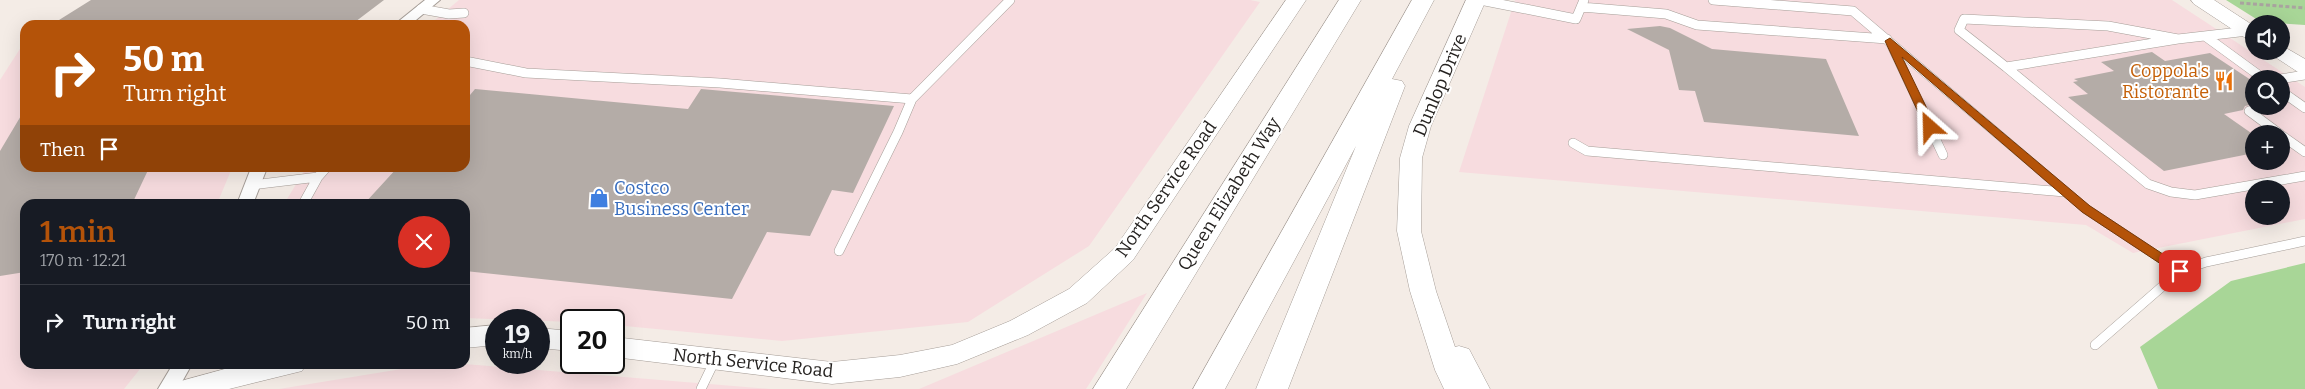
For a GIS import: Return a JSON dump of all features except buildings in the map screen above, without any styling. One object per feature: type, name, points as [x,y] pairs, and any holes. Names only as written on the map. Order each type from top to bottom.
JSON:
[{"type":"highway","name":"Queen Elizabeth Way","points":[[1109,389],[1350,0]]},
{"type":"highway","points":[[1210,389],[1423,0]]},
{"type":"highway","points":[[1272,389],[1427,0]]},
{"type":"highway","points":[[1096,389],[1161,303]]},
{"type":"street","points":[[407,20],[433,0]]},
{"type":"street","name":"North Service Road","points":[[625,348],[832,373],[900,366],[957,354],[1019,328],[1078,296],[1124,254],[1296,0]]},
{"type":"street","name":"Dunlop Drive","points":[[1458,389],[1449,370],[1423,291],[1409,231],[1411,158],[1420,126],[1478,0]]},
{"type":"street","points":[[2201,0],[2245,29]]},
{"type":"street","points":[[2290,58],[2305,68]]},
{"type":"street","points":[[247,199],[257,172]]},
{"type":"street","name":"Dunlop Drive","points":[[1423,291],[1476,389]]},
{"type":"street","points":[[470,338],[485,336]]},
{"type":"street","points":[[168,389],[180,369]]},
{"type":"street","points":[[191,389],[262,369]]},
{"type":"lane","points":[[839,252],[898,132],[912,99],[925,88],[1010,0]]},
{"type":"lane","points":[[1478,0],[1576,19],[1582,4],[1666,14],[1696,25],[1888,40]]},
{"type":"lane","points":[[1713,0],[1853,11],[2086,209],[2180,271]]},
{"type":"lane","points":[[421,9],[449,14],[464,13]]},
{"type":"lane","points":[[2178,39],[2108,26],[1964,19],[1959,30],[2006,67],[2130,172],[2148,184],[2171,192],[2194,195],[2305,176]]},
{"type":"lane","points":[[2006,67],[2178,39],[2245,33]]},
{"type":"lane","points":[[2205,36],[2252,70]]},
{"type":"lane","points":[[1888,40],[1943,155]]},
{"type":"lane","points":[[470,62],[526,73],[720,84],[912,99]]},
{"type":"lane","points":[[2290,77],[2305,75]]},
{"type":"lane","points":[[2290,97],[2301,105]]},
{"type":"lane","points":[[2255,115],[2268,125]]},
{"type":"lane","points":[[2290,141],[2305,152]]},
{"type":"lane","points":[[1573,143],[1587,151],[2065,192]]},
{"type":"lane","points":[[306,199],[322,172]]},
{"type":"lane","points":[[252,185],[318,176]]},
{"type":"lane","points":[[2095,345],[2180,271],[2206,262],[2305,241]]},
{"type":"lane","points":[[701,389],[715,360]]},
{"type":"path","points":[[2238,3],[2305,8]]},
{"type":"shaded area","points":[[459,0],[1250,0],[1260,2],[1089,246],[968,322],[782,341],[625,326],[625,309],[560,309],[560,322],[550,321],[550,309],[485,309],[485,319],[470,318],[470,199],[287,199],[304,172],[470,172],[470,20],[435,20]]},
{"type":"shaded area","points":[[1515,0],[2172,0],[2245,48],[2245,60],[2264,60],[2279,70],[2245,70],[2245,115],[2290,115],[2290,77],[2305,87],[2305,219],[2290,222],[2290,180],[2245,180],[2245,225],[2275,225],[2133,253],[2086,225],[1459,172]]},
{"type":"shaded area","points":[[20,49],[20,172],[230,172],[219,199],[20,199],[20,369],[140,369],[124,389],[0,389],[0,80]]},
{"type":"shaded area","points":[[1147,293],[1086,389],[919,389]]},
{"type":"shaded area","points":[[470,364],[485,366],[485,374],[550,374],[550,371],[560,372],[560,374],[587,374],[771,389],[279,389],[401,369],[470,369]]},
{"type":"green space","points":[[2226,0],[2305,0],[2305,25],[2290,24],[2290,15],[2250,15]]},
{"type":"green space","points":[[2305,263],[2305,389],[2158,389],[2140,347],[2231,281]]},
{"type":"place","name":"Coppola's Ristorante","points":[[2224,81]]},
{"type":"place","name":"Costco Business Center","points":[[599,198]]},
{"type":"route","points":[[1930,127],[1890,41],[2086,209],[2180,271]]}]
